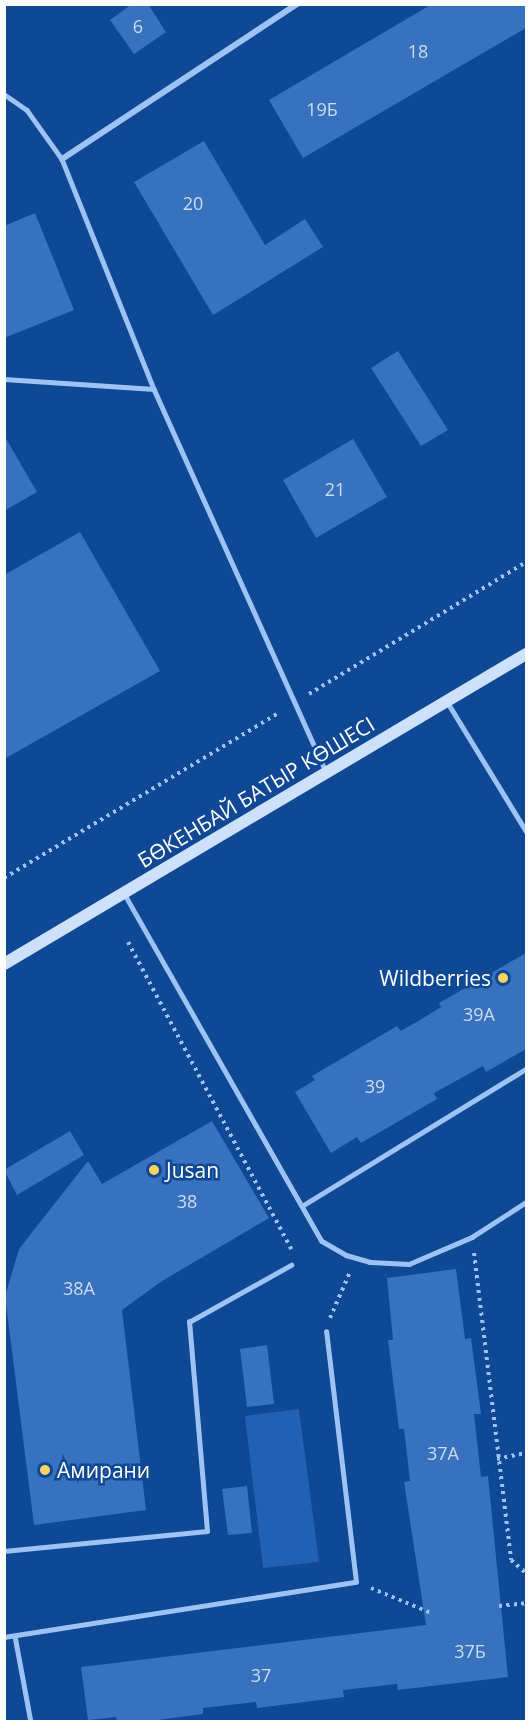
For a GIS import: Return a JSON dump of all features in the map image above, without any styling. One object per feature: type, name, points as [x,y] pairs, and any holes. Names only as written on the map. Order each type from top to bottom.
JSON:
[{"type":"main road","name":"БӨКЕНБАЙ БАТЫР КӨШЕСІ","points":[[4,964],[526,654]]},
{"type":"street","points":[[62,159],[289,7],[297,4]]},
{"type":"lane","points":[[4,94],[27,110],[62,159],[154,389],[326,772]]},
{"type":"lane","points":[[4,379],[154,389]]},
{"type":"lane","points":[[447,702],[526,831]]},
{"type":"lane","points":[[124,893],[322,1241],[357,1258],[409,1264],[472,1237],[526,1202]]},
{"type":"lane","points":[[302,1206],[526,1069]]},
{"type":"lane","points":[[4,1551],[207,1531],[189,1322],[291,1264]]},
{"type":"lane","points":[[4,1638],[356,1582],[326,1332]]},
{"type":"lane","points":[[15,1636],[30,1722]]},
{"type":"path","points":[[4,878],[526,562]]},
{"type":"path","points":[[128,942],[274,1215],[292,1253],[291,1264]]},
{"type":"path","points":[[472,1237],[496,1459],[511,1560],[526,1573]]},
{"type":"path","points":[[326,1332],[357,1258]]},
{"type":"path","points":[[496,1459],[526,1454]]},
{"type":"path","points":[[356,1582],[431,1613]]},
{"type":"path","points":[[499,1606],[526,1603]]},
{"type":"shaded area","points":[[299,1409],[319,1562],[263,1568],[245,1416]]},
{"type":"building","points":[[132,4],[148,4],[166,32],[134,54],[110,20]]},
{"type":"building","points":[[432,4],[526,4],[526,28],[303,158],[269,100]]},
{"type":"building","points":[[204,141],[265,245],[305,219],[323,247],[213,315],[134,182]]},
{"type":"building","points":[[35,213],[74,310],[4,338],[4,226]]},
{"type":"building","points":[[398,351],[448,430],[421,446],[371,368]]},
{"type":"building","points":[[4,435],[37,492],[4,511]]},
{"type":"building","points":[[353,439],[387,497],[316,538],[283,480]]},
{"type":"building","points":[[80,532],[160,671],[4,759],[4,575]]},
{"type":"building","points":[[526,953],[526,1049],[486,1072],[483,1066],[434,1093],[437,1099],[361,1143],[357,1137],[331,1153],[295,1092],[315,1080],[312,1076],[397,1026],[401,1031],[441,1007],[439,1003]]},
{"type":"building","points":[[212,1121],[269,1218],[162,1281],[122,1310],[146,1510],[34,1525],[5,1296],[19,1249],[88,1161],[102,1184]]},
{"type":"building","points":[[70,1131],[84,1155],[17,1195],[4,1170]]},
{"type":"building","points":[[456,1269],[465,1339],[471,1338],[481,1414],[474,1414],[481,1477],[488,1476],[508,1677],[398,1690],[397,1684],[343,1690],[344,1697],[257,1708],[256,1702],[203,1708],[203,1714],[143,1722],[117,1722],[116,1717],[88,1720],[81,1667],[426,1625],[404,1482],[410,1481],[404,1429],[399,1429],[388,1340],[393,1340],[387,1278]]},
{"type":"building","points":[[267,1345],[274,1404],[247,1407],[240,1349]]},
{"type":"building","points":[[247,1486],[252,1533],[228,1535],[222,1489]]},
{"type":"place","name":"Wildberries","points":[[503,978]]},
{"type":"place","name":"Jusan","points":[[154,1170]]},
{"type":"place","name":"Амирани","points":[[45,1470]]}]
